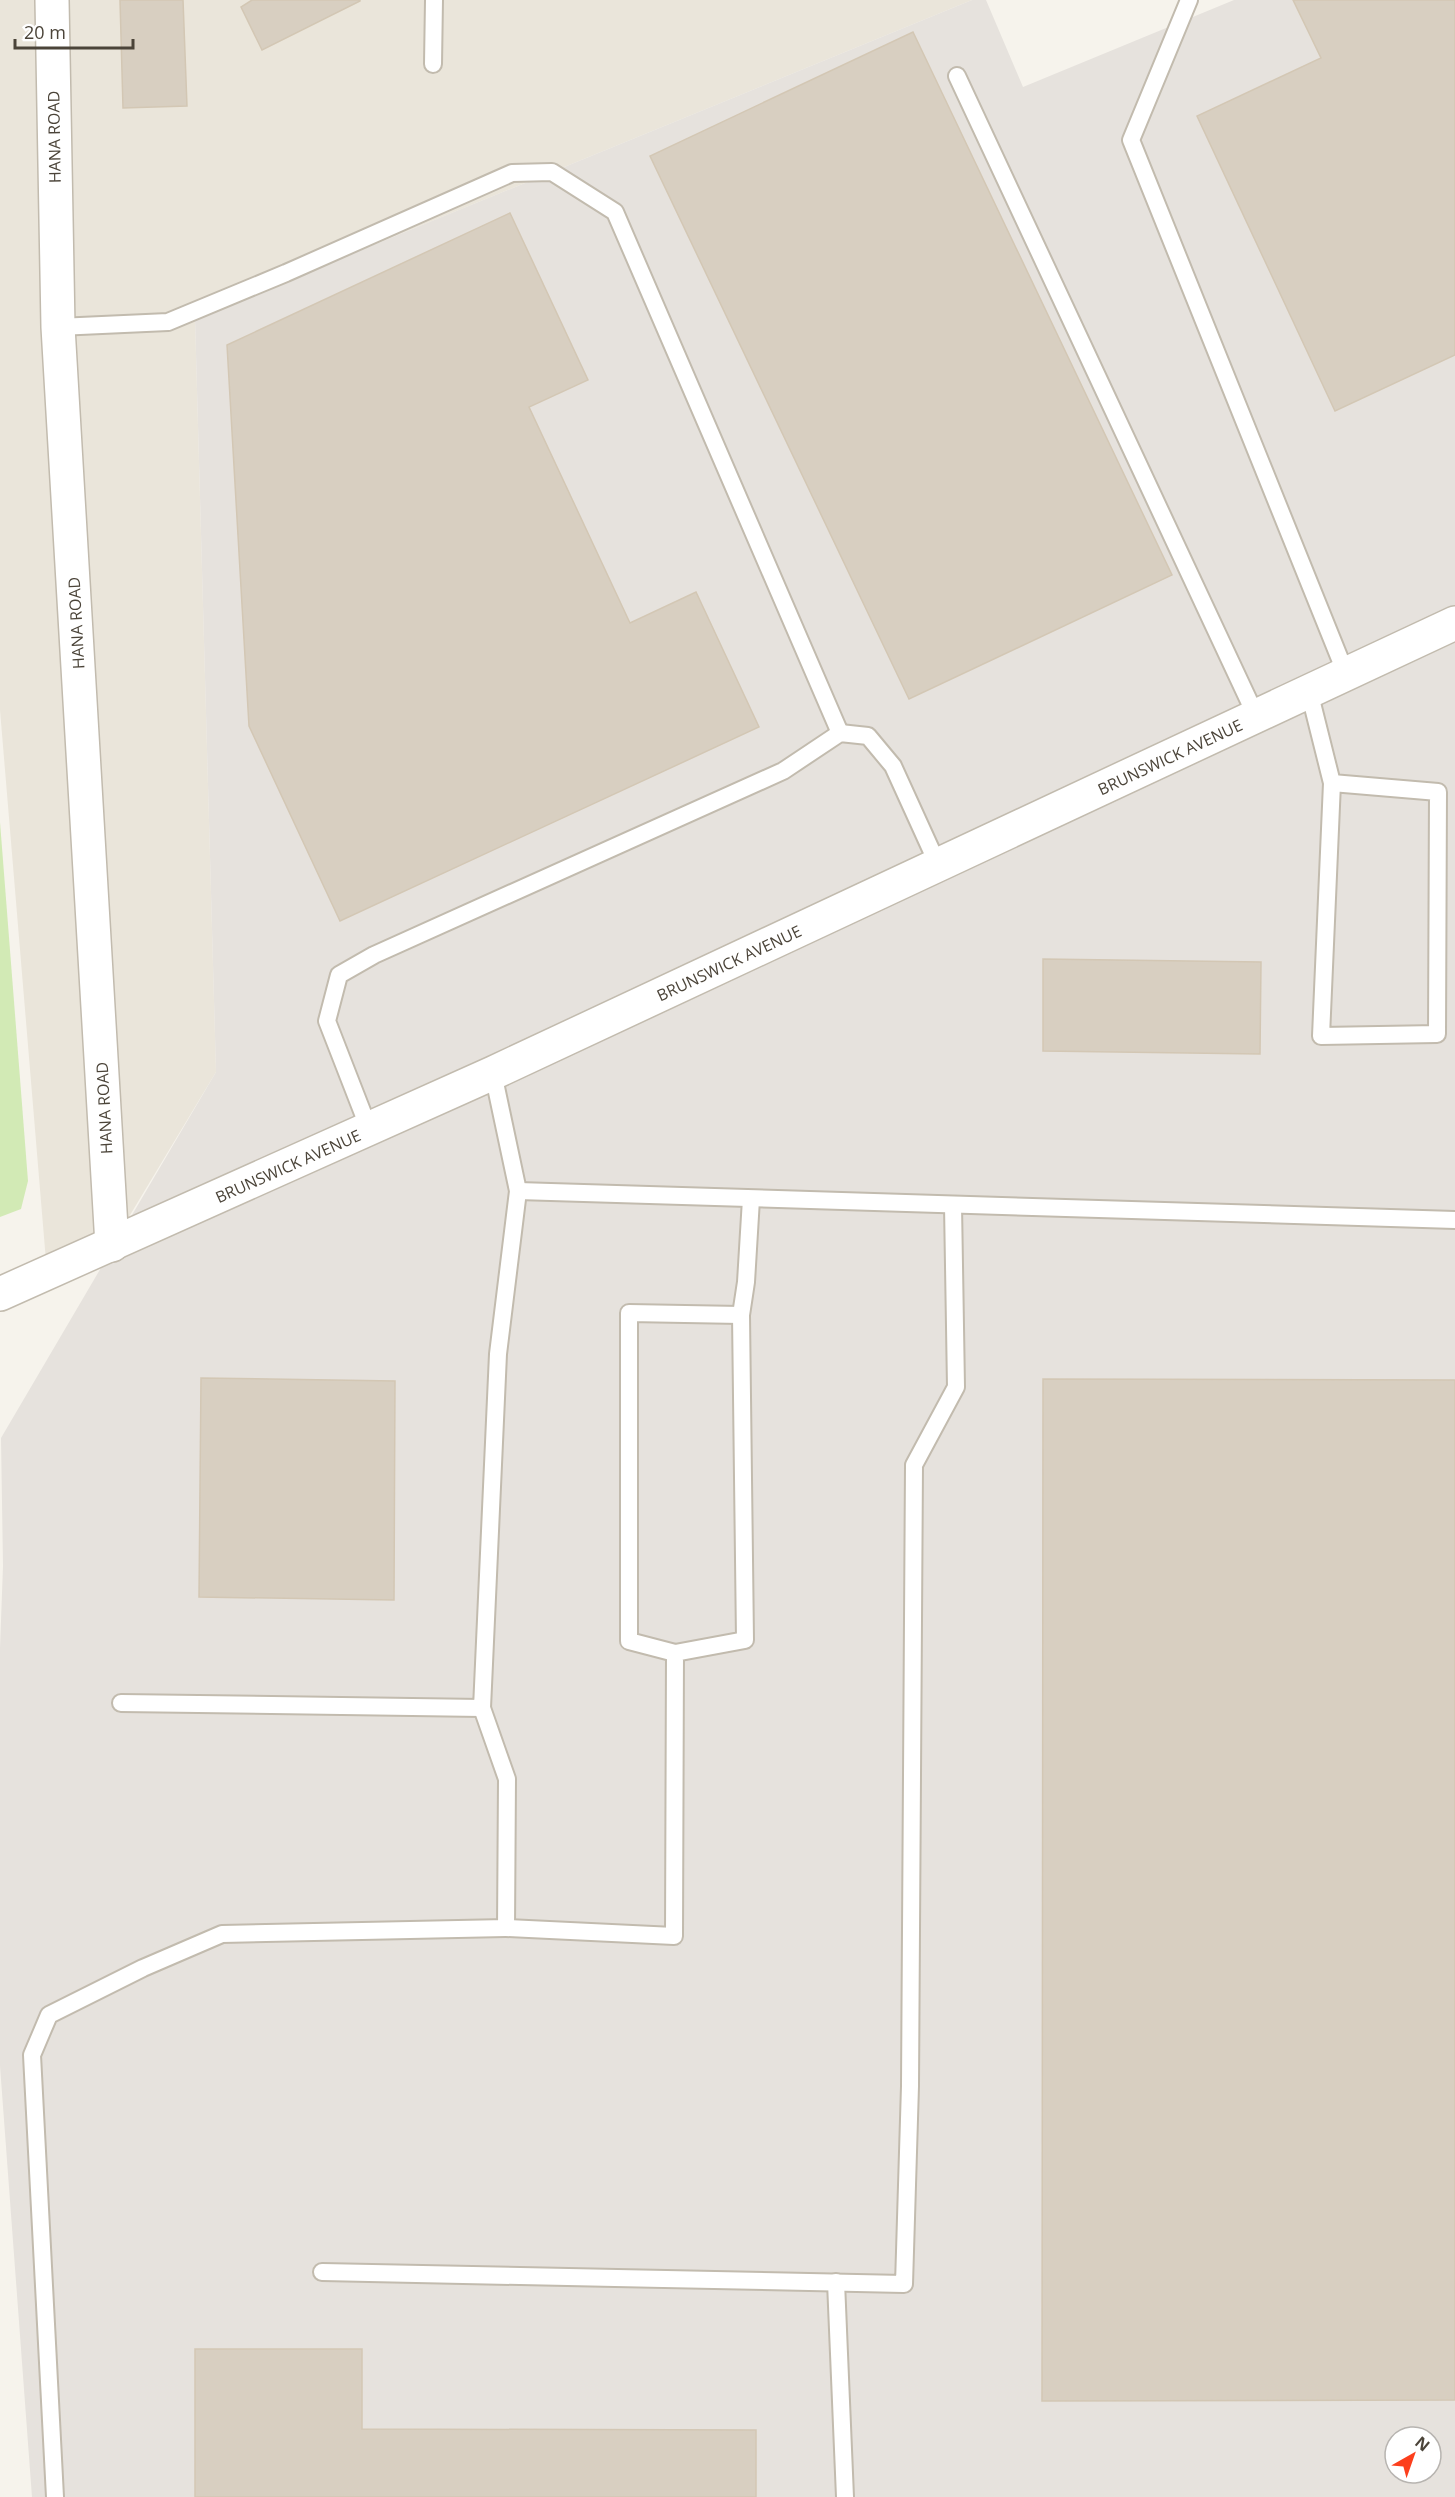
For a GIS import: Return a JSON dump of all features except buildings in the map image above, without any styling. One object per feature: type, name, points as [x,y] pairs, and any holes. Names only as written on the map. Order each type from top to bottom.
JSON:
[{"type":"street","name":"HANA ROAD","points":[[52,0],[58,327],[112,1245]]},
{"type":"street","name":"BRUNSWICK AVENUE","points":[[0,1294],[493,1073],[1455,623]]},
{"type":"lane","points":[[433,64],[434,0]]},
{"type":"lane","points":[[1189,0],[1131,140],[1346,674]]},
{"type":"lane","points":[[957,76],[1256,716]]},
{"type":"lane","points":[[58,327],[168,322],[286,273],[512,173],[552,172],[615,212],[840,733]]},
{"type":"lane","points":[[1309,691],[1332,783],[1321,1036],[1437,1034],[1438,792],[1332,783]]},
{"type":"lane","points":[[369,1129],[327,1021],[339,975],[374,955],[783,771],[840,733],[868,736],[893,766],[938,865]]},
{"type":"lane","points":[[493,1073],[518,1191],[498,1354],[482,1708],[507,1779],[506,1928]]},
{"type":"lane","points":[[518,1191],[1455,1220]]},
{"type":"lane","points":[[741,1315],[629,1313],[629,1641],[675,1653],[745,1640],[741,1315],[746,1282],[751,1198]]},
{"type":"lane","points":[[322,2272],[904,2284],[910,2074],[914,1465],[956,1387],[953,1204]]},
{"type":"lane","points":[[55,2497],[32,2055],[50,2014],[143,1968],[222,1934],[506,1928],[674,1936],[675,1653]]},
{"type":"lane","points":[[121,1703],[482,1708]]},
{"type":"lane","points":[[836,2282],[845,2497]]},
{"type":"shaded area","points":[[0,0],[972,0],[195,318],[216,1072],[112,1245],[47,1273],[0,710]]},
{"type":"shaded area","points":[[972,0],[986,0],[1023,87],[1234,0],[1365,0],[1455,17],[1455,2497],[32,2497],[0,2066],[0,1648],[3,1566],[1,1438],[216,1072],[195,318]]},
{"type":"green space","points":[[0,822],[28,1181],[21,1209],[0,1217]]}]
